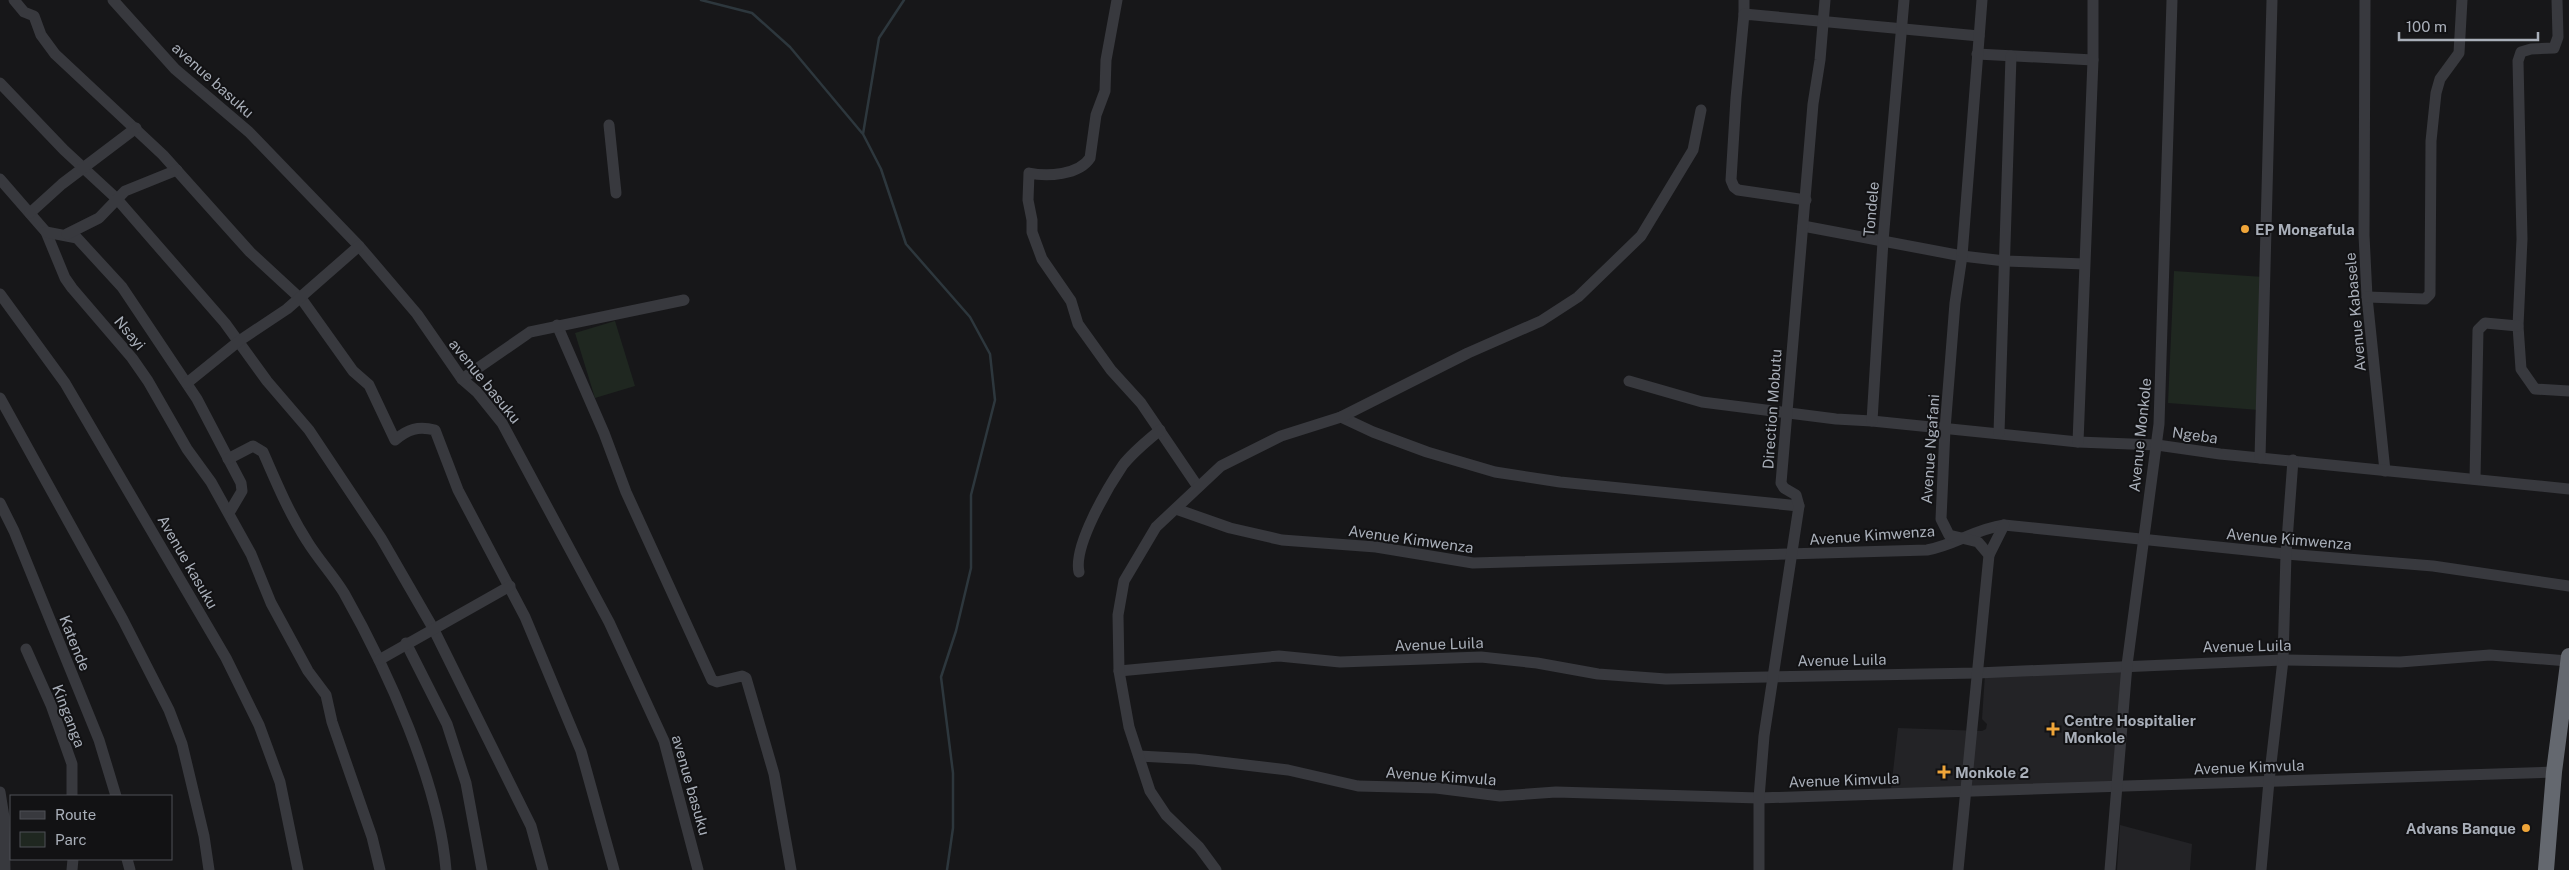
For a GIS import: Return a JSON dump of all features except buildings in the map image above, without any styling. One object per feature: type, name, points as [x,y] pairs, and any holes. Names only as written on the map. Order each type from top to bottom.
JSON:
[{"type":"highway","points":[[2546,870],[2554,772],[2569,656]]},
{"type":"street","points":[[14,0],[24,12],[34,16],[41,35],[55,54],[136,128],[177,170],[250,252],[310,310],[353,370],[369,385],[395,440],[403,433],[416,427],[435,430],[458,490],[526,617],[583,757],[614,870]]},
{"type":"street","name":"avenue basuku","points":[[112,0],[175,69],[249,132],[359,246],[417,314],[462,379],[477,392],[510,436],[609,622],[664,741],[698,870]]},
{"type":"street","points":[[1117,0],[1106,60],[1105,91],[1096,115],[1090,158],[1086,163],[1074,170],[1042,174],[1029,172],[1028,200],[1032,220],[1032,237],[1044,262],[1073,303],[1078,324],[1111,370],[1142,403],[1198,486]]},
{"type":"street","points":[[1744,0],[1736,98],[1732,180],[1734,187],[1738,190],[1806,200]]},
{"type":"street","name":"Direction Mobutu","points":[[1799,506],[1796,495],[1784,488],[1782,484],[1813,104],[1820,60],[1825,0]]},
{"type":"street","name":"Tondele","points":[[1872,421],[1883,241],[1904,0]]},
{"type":"street","name":"Avenue Ngafani","points":[[1982,0],[1962,256],[1955,303],[1945,429],[1941,519],[1949,535],[1982,544],[1989,555]]},
{"type":"street","points":[[2078,442],[2093,60],[2093,0]]},
{"type":"street","name":"Avenue Monkole","points":[[2110,870],[2127,665],[2157,445],[2166,260],[2172,0]]},
{"type":"street","points":[[2260,458],[2272,0]]},
{"type":"street","name":"Avenue Kabasele","points":[[2365,0],[2364,235],[2366,297],[2385,471]]},
{"type":"street","points":[[2366,297],[2425,299],[2430,294],[2431,141],[2436,93],[2440,79],[2459,53],[2462,0]]},
{"type":"street","points":[[2557,0],[2558,37],[2554,48],[2531,49],[2521,52],[2518,61],[2522,239],[2518,326],[2520,369],[2535,389],[2569,391]]},
{"type":"street","points":[[1744,14],[1979,36]]},
{"type":"street","points":[[1977,54],[2093,60]]},
{"type":"street","points":[[1999,433],[2011,56]]},
{"type":"street","points":[[0,83],[116,200],[239,341],[268,381],[309,430],[381,538],[433,628],[531,826],[543,870]]},
{"type":"street","points":[[1216,870],[1199,847],[1166,815],[1150,790],[1129,727],[1119,671],[1118,615],[1124,581],[1156,527],[1221,466],[1280,436],[1341,417],[1468,354],[1541,321],[1578,297],[1641,236],[1693,150],[1701,110]]},
{"type":"street","points":[[609,125],[616,193]]},
{"type":"street","points":[[30,213],[62,184],[136,128]]},
{"type":"street","points":[[67,234],[99,218],[116,200],[136,185],[159,179],[177,170]]},
{"type":"street","name":"Nsayi","points":[[0,178],[46,232],[65,278],[143,373],[187,449],[211,482],[229,513],[251,554],[271,603],[308,671],[326,695],[332,722],[372,837],[380,870]]},
{"type":"street","points":[[1803,226],[1962,256],[2005,261],[2084,264]]},
{"type":"street","points":[[46,232],[67,234],[82,241],[122,287],[187,383],[243,487],[229,513]]},
{"type":"street","points":[[187,383],[239,341],[282,313],[359,246]]},
{"type":"street","name":"Avenue kasuku","points":[[0,294],[65,383],[226,658],[259,725],[280,782],[298,870]]},
{"type":"street","points":[[462,379],[530,332],[684,300]]},
{"type":"street","points":[[2475,479],[2478,330],[2485,323],[2518,326]]},
{"type":"street","points":[[557,325],[604,434],[626,492],[665,572],[712,680],[717,682],[743,676],[746,678],[774,774],[791,870]]},
{"type":"street","name":"Ngeba","points":[[1629,381],[1702,402],[1836,420],[1872,421],[2078,442],[2157,445],[2260,458],[2569,488]]},
{"type":"street","points":[[0,398],[122,620],[169,710],[182,744],[204,836],[209,870]]},
{"type":"street","points":[[1341,417],[1427,452],[1495,472],[1570,483],[1799,506],[1764,736],[1759,798],[1759,870]]},
{"type":"street","points":[[1079,572],[1078,560],[1086,535],[1110,487],[1134,453],[1160,430]]},
{"type":"street","points":[[228,459],[253,446],[263,452],[300,531],[343,592],[379,660],[420,757],[444,844],[446,870]]},
{"type":"street","points":[[2262,870],[2269,781],[2283,660],[2286,554],[2293,460]]},
{"type":"street","name":"Katende","points":[[0,503],[13,529],[99,740],[116,795]]},
{"type":"street","name":"Avenue Kimwenza","points":[[1176,508],[1230,528],[1282,540],[1376,547],[1473,563],[1927,550],[1963,540],[1984,528],[2004,525],[2286,554],[2433,566],[2569,586]]},
{"type":"street","points":[[1958,870],[1989,555],[2004,525]]},
{"type":"street","points":[[379,660],[406,643],[510,586]]},
{"type":"street","points":[[406,643],[447,724],[466,783],[482,870]]},
{"type":"street","name":"Kinganga","points":[[26,649],[51,706],[72,764],[72,795]]},
{"type":"street","name":"Avenue Luila","points":[[1119,671],[1279,656],[1340,662],[1481,657],[1538,663],[1598,674],[1666,679],[1977,673],[2127,665],[2283,660],[2400,662],[2490,655],[2568,661]]},
{"type":"street","name":"Avenue Kimvula","points":[[1139,756],[1195,759],[1288,770],[1358,786],[1436,788],[1500,796],[1556,792],[1759,798],[1967,790],[2252,784],[2269,781],[2554,772]]},
{"type":"street","points":[[0,792],[4,817],[5,870]]},
{"type":"shaded area","name":"Centre Hospitalier Monkole","points":[[2124,669],[2114,782],[1891,789],[1898,728],[1982,731],[1986,729],[1987,724],[1982,719],[1985,674]]},
{"type":"shaded area","points":[[2120,825],[2192,844],[2190,870],[2117,870]]},
{"type":"green space","points":[[2174,271],[2264,277],[2259,410],[2168,403]]},
{"type":"green space","points":[[615,321],[635,386],[595,398],[575,333]]},
{"type":"waterway","points":[[701,0],[752,13],[790,47],[862,133]]},
{"type":"waterway","points":[[904,0],[879,38],[863,134],[881,169],[906,244],[970,317],[990,354],[995,400],[971,495],[971,568],[956,631],[941,677],[953,773],[953,828],[947,870]]},
{"type":"place","name":"EP Mongafula","points":[[2245,229]]},
{"type":"place","name":"Centre Hospitalier Monkole","points":[[2053,729]]},
{"type":"place","name":"Monkole 2","points":[[1944,772]]},
{"type":"place","name":"Advans Banque","points":[[2526,828]]}]
